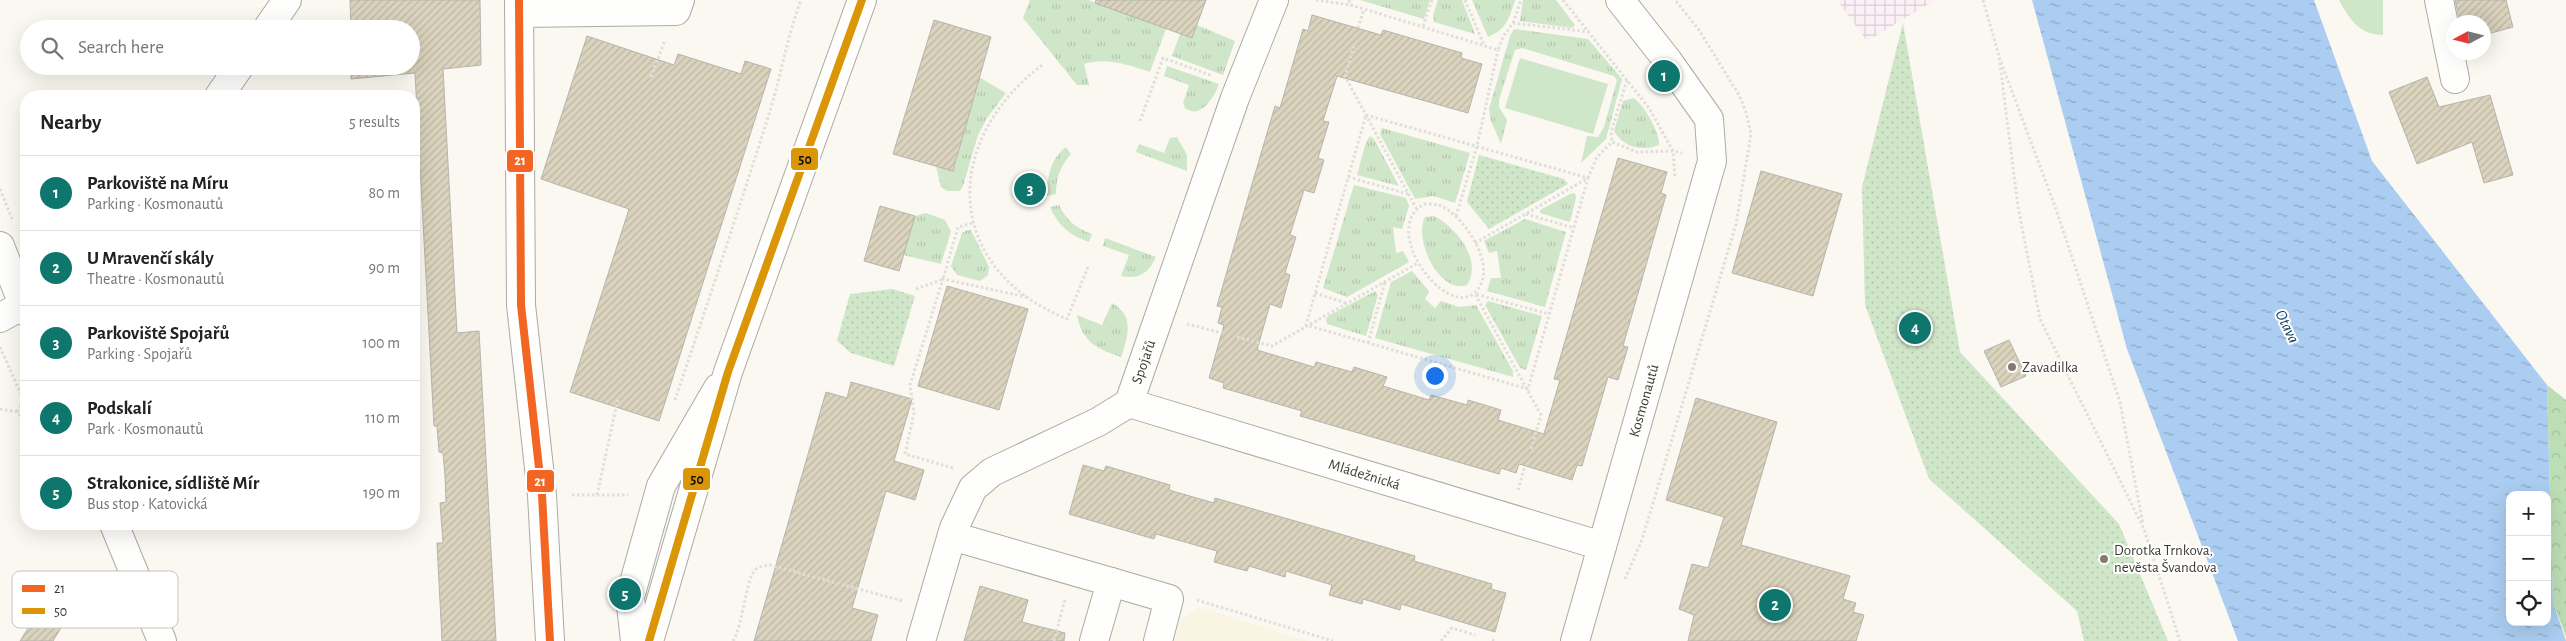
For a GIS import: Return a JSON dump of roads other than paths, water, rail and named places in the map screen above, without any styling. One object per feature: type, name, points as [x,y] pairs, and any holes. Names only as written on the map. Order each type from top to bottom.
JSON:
[{"type":"street","points":[[273,20],[287,0]]},
{"type":"street","points":[[649,641],[728,372],[862,0]]},
{"type":"street","name":"Spojařů","points":[[921,641],[962,506],[973,488],[982,478],[1098,422],[1129,403],[1240,86],[1274,0]]},
{"type":"street","name":"Kosmonautů","points":[[1574,641],[1712,161],[1709,119],[1668,61],[1620,0]]},
{"type":"street","points":[[2439,0],[2455,79]]},
{"type":"street","points":[[550,641],[542,495],[521,306],[519,7],[678,6]]},
{"type":"street","points":[[223,90],[234,75]]},
{"type":"street","points":[[0,246],[20,295]]},
{"type":"street","points":[[0,318],[20,309]]},
{"type":"street","points":[[635,641],[630,597],[661,486],[728,372]]},
{"type":"street","name":"Mládežnická","points":[[1129,403],[1602,546]]},
{"type":"street","points":[[116,530],[133,571]]},
{"type":"street","points":[[952,536],[1170,599],[1158,641]]},
{"type":"street","points":[[1094,641],[1111,582]]},
{"type":"street","points":[[661,598],[661,641]]},
{"type":"street","points":[[157,628],[162,641]]},
{"type":"water","name":"Otava","points":[[2032,0],[2314,0],[2372,161],[2547,385],[2550,491],[2506,491],[2506,626],[2551,626],[2551,530],[2553,602],[2566,641],[2238,641],[2127,349]]},
{"type":"place","name":"Parkoviště na Míru","points":[[1664,76]]},
{"type":"place","name":"Parkoviště Spojařů","points":[[1030,189]]},
{"type":"place","name":"Podskalí","points":[[1915,328]]},
{"type":"place","name":"Zavadilka","points":[[2012,367]]},
{"type":"place","name":"Dorotka Trnkova, nevěsta Švandova","points":[[2104,559]]},
{"type":"place","name":"Strakonice, sídliště Mír","points":[[625,594]]},
{"type":"place","name":"U Mravenčí skály","points":[[1775,605]]}]
